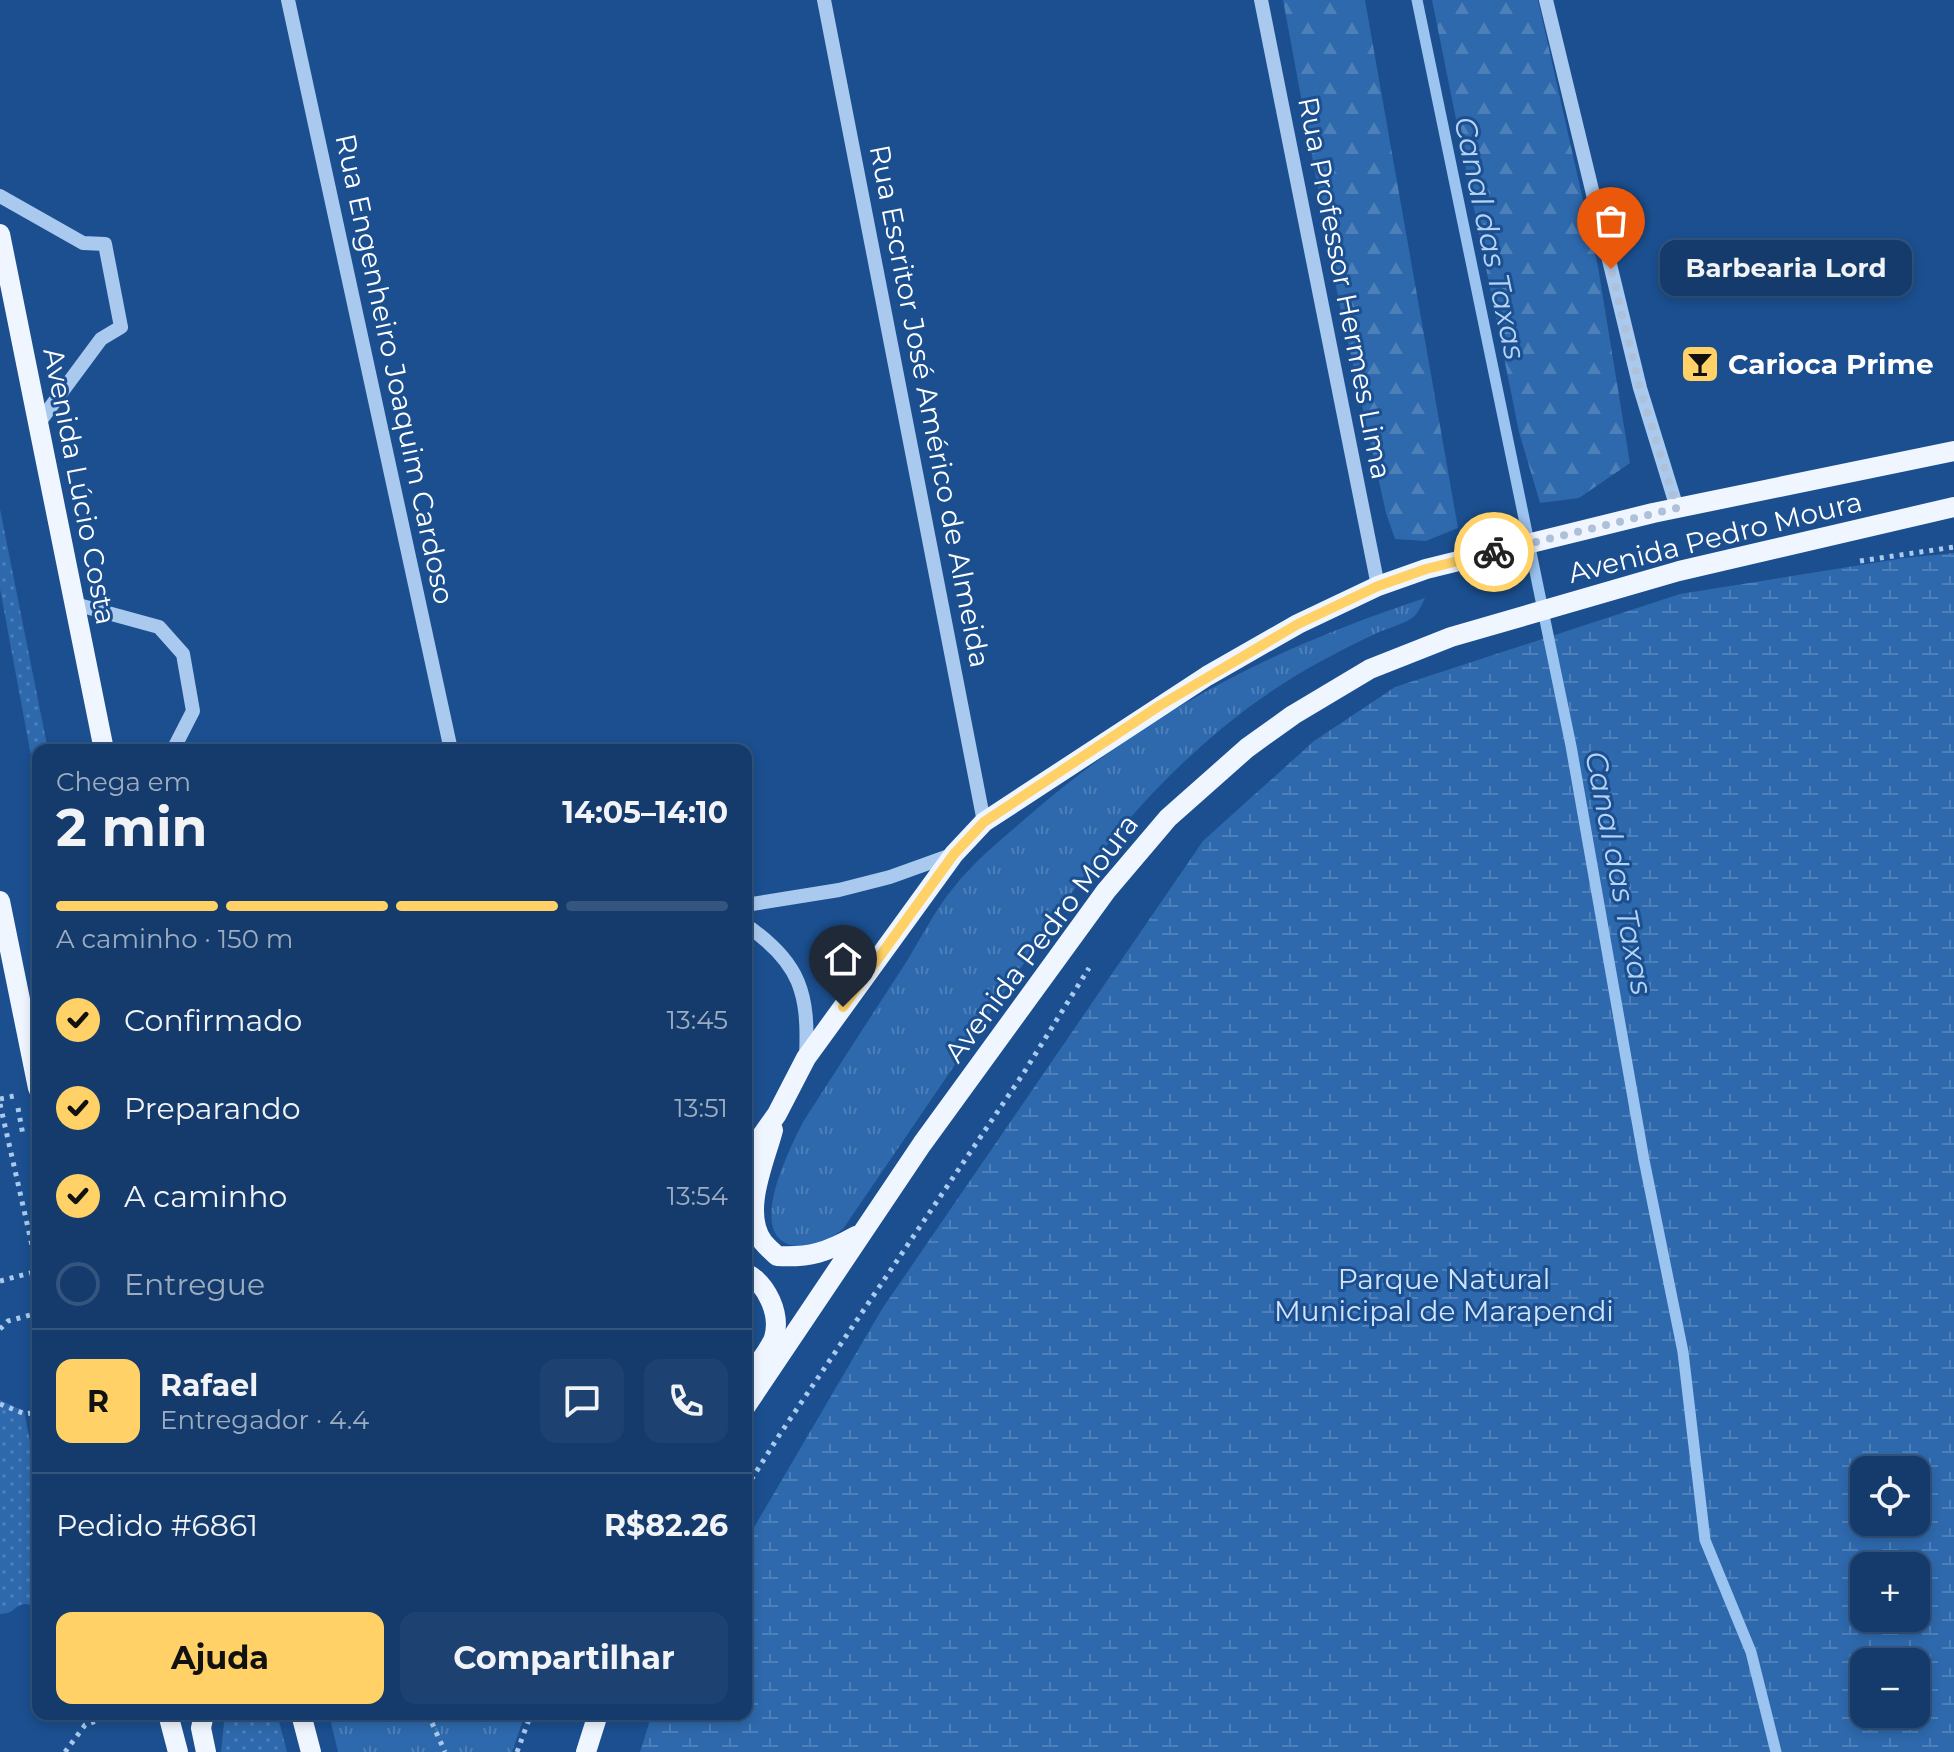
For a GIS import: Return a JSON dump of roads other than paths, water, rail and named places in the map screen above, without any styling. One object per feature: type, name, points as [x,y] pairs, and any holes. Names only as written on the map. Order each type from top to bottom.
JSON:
[{"type":"main road","name":"Avenida Lúcio Costa","points":[[0,234],[103,744]]},
{"type":"main road","name":"Avenida Pedro Moura","points":[[752,1149],[777,1114],[806,1058],[954,854],[984,822],[1207,676],[1298,624],[1378,586],[1426,569],[1653,513],[1954,451]]},
{"type":"main road","name":"Avenida Pedro Moura","points":[[752,1397],[922,1144],[1106,891],[1168,818],[1247,748],[1293,715],[1370,669],[1451,637],[1679,571],[1954,507]]},
{"type":"main road","points":[[0,901],[32,1058]]},
{"type":"main road","points":[[777,1114],[755,1201],[755,1222],[762,1240],[777,1256],[803,1258],[832,1249],[860,1233]]},
{"type":"main road","points":[[752,1279],[770,1298],[775,1317],[774,1338],[752,1372]]},
{"type":"main road","points":[[170,1720],[178,1752]]},
{"type":"main road","points":[[203,1720],[201,1728],[206,1752]]},
{"type":"main road","points":[[303,1720],[311,1752]]},
{"type":"main road","points":[[586,1752],[596,1720]]},
{"type":"street","name":"Rua Engenheiro Joaquim Cardoso","points":[[288,0],[450,744]]},
{"type":"street","name":"Rua Escritor José Américo de Almeida","points":[[824,0],[984,822]]},
{"type":"street","name":"Rua Professor Hermes Lima","points":[[1261,0],[1378,586]]},
{"type":"street","points":[[1546,0],[1640,388],[1677,508]]},
{"type":"street","points":[[0,196],[83,243],[105,244],[121,327],[101,339],[38,424]]},
{"type":"street","points":[[75,604],[159,627],[183,654],[193,711],[176,744]]},
{"type":"street","points":[[752,904],[839,890],[890,877],[954,854]]},
{"type":"street","points":[[752,930],[781,954],[798,979],[808,1017],[806,1058]]},
{"type":"waterway","name":"Canal das Taxas","points":[[1417,0],[1571,746],[1644,1160],[1683,1352],[1705,1540],[1751,1652],[1776,1752]]},
{"type":"place","name":"Barbearia Lord","points":[[1611,269]]},
{"type":"place","name":"Carioca Prime","points":[[1700,364]]},
{"type":"park label","name":"Parque Natural Municipal de Marapendi","points":[[1444,1295]]}]
